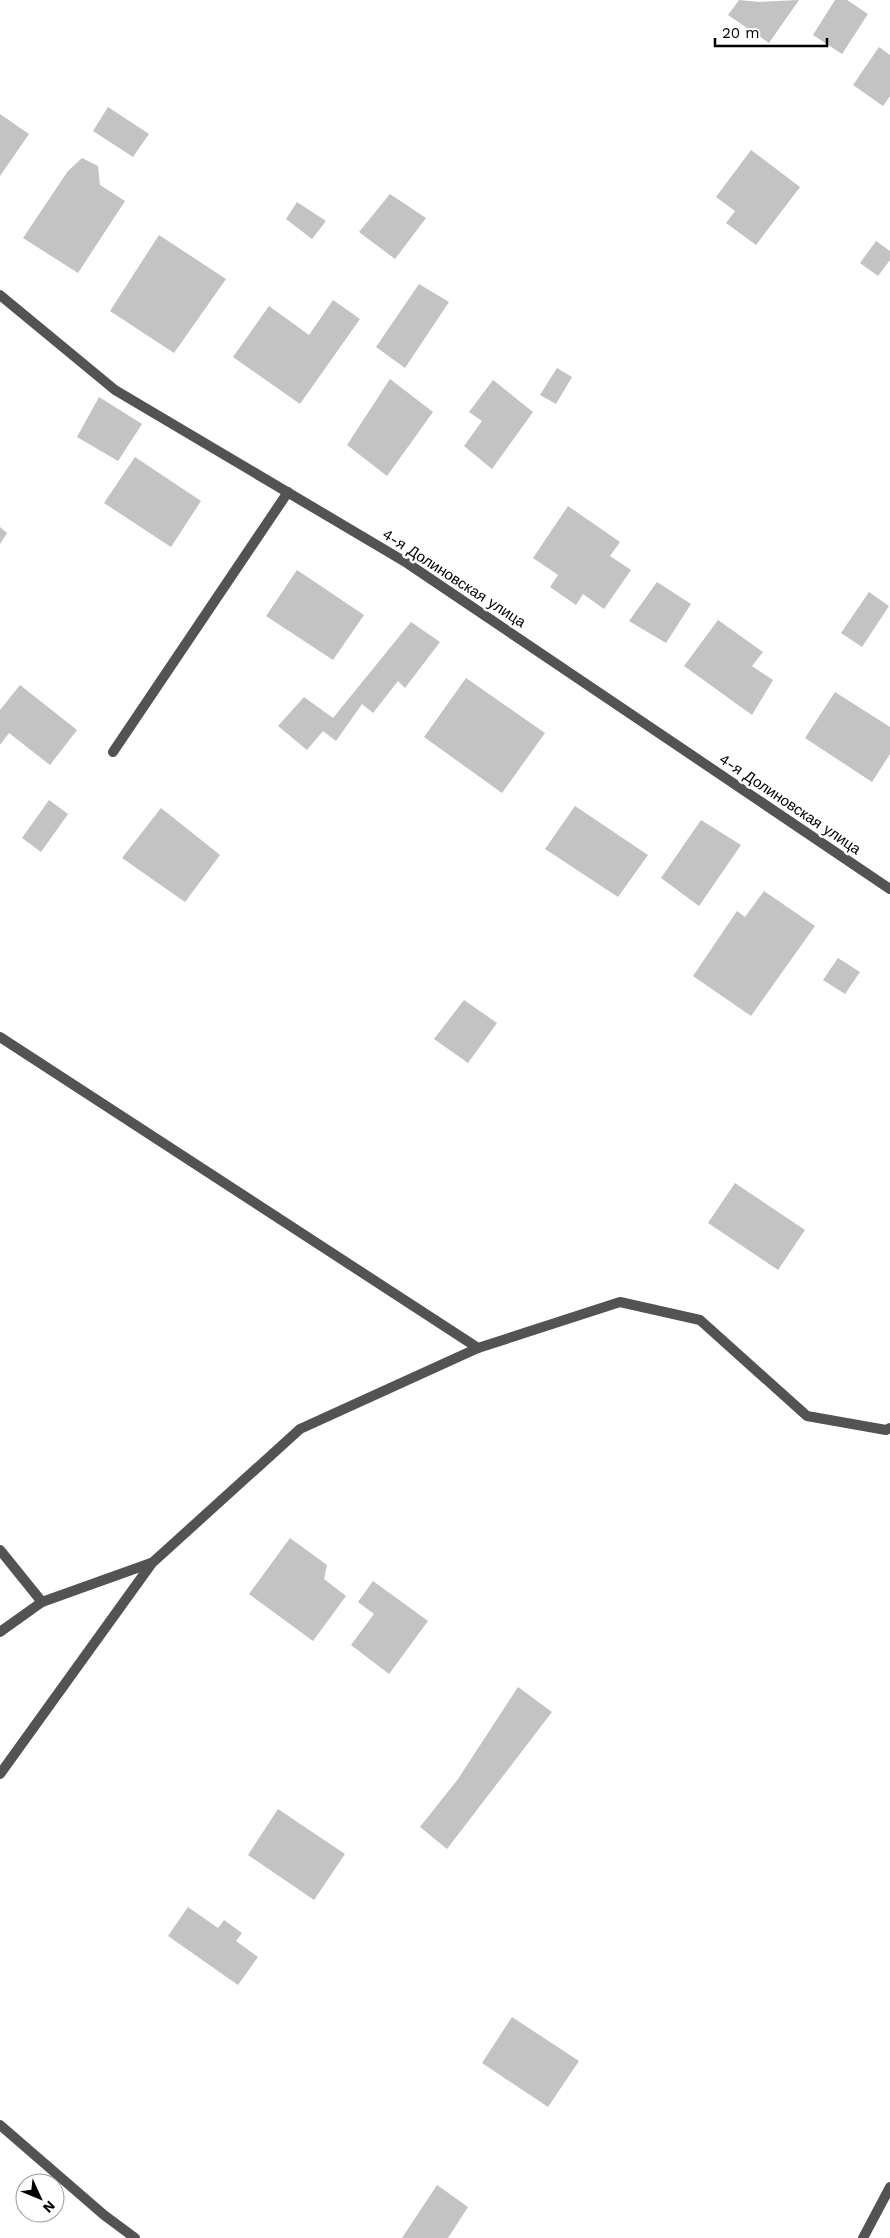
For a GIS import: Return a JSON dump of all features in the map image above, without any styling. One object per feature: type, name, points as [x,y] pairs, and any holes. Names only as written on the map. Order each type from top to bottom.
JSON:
[{"type":"street","name":"4-я Долиновская улица","points":[[0,295],[116,390],[407,563],[890,889]]},
{"type":"street","points":[[113,752],[288,492]]},
{"type":"street","points":[[0,1037],[478,1348]]},
{"type":"street","points":[[0,1774],[152,1563],[300,1429],[478,1348],[620,1302],[700,1320],[807,1416],[886,1430],[890,1428]]},
{"type":"street","points":[[0,1550],[42,1602]]},
{"type":"street","points":[[0,1632],[42,1602],[152,1563]]},
{"type":"street","points":[[0,2125],[104,2215],[135,2238]]},
{"type":"street","points":[[863,2238],[890,2188]]},
{"type":"building","points":[[739,0],[759,2],[799,0],[769,43],[728,15]]},
{"type":"building","points":[[835,0],[847,0],[868,14],[842,54],[813,35]]},
{"type":"building","points":[[879,47],[890,55],[890,96],[883,106],[853,85]]},
{"type":"building","points":[[108,107],[149,134],[133,157],[93,131]]},
{"type":"building","points":[[0,114],[29,134],[0,176]]},
{"type":"building","points":[[751,150],[800,187],[756,245],[726,223],[735,211],[716,197]]},
{"type":"building","points":[[82,158],[98,166],[100,185],[125,201],[78,273],[23,238],[68,171]]},
{"type":"building","points":[[390,194],[426,218],[395,259],[359,232]]},
{"type":"building","points":[[297,202],[326,221],[312,239],[286,219]]},
{"type":"building","points":[[159,235],[226,279],[174,353],[110,311]]},
{"type":"building","points":[[876,241],[890,251],[890,260],[878,276],[860,263]]},
{"type":"building","points":[[419,284],[449,302],[405,368],[376,347]]},
{"type":"building","points":[[333,300],[360,319],[300,404],[233,357],[269,306],[309,335]]},
{"type":"building","points":[[557,368],[572,377],[556,404],[540,395]]},
{"type":"building","points":[[390,379],[433,412],[387,476],[347,445]]},
{"type":"building","points":[[493,380],[533,412],[492,469],[464,446],[482,421],[469,412]]},
{"type":"building","points":[[99,397],[142,424],[118,461],[77,437]]},
{"type":"building","points":[[135,457],[201,501],[171,547],[104,503]]},
{"type":"building","points":[[568,506],[620,542],[610,556],[631,570],[604,609],[583,594],[576,605],[550,587],[558,575],[533,558]]},
{"type":"building","points":[[0,527],[7,533],[0,544]]},
{"type":"building","points":[[297,570],[364,615],[333,660],[266,616]]},
{"type":"building","points":[[657,582],[691,604],[666,643],[629,621]]},
{"type":"building","points":[[869,592],[889,606],[862,647],[841,633]]},
{"type":"building","points":[[718,620],[763,652],[752,666],[773,680],[752,715],[684,666]]},
{"type":"building","points":[[411,622],[440,642],[405,688],[398,681],[373,713],[362,704],[336,741],[323,731],[307,750],[278,726],[304,697],[333,718]]},
{"type":"building","points":[[466,678],[545,733],[502,793],[424,737]]},
{"type":"building","points":[[20,685],[77,730],[50,765],[9,733],[0,745],[0,710]]},
{"type":"building","points":[[835,692],[890,727],[890,754],[872,782],[805,738]]},
{"type":"building","points":[[49,800],[68,814],[41,852],[22,838]]},
{"type":"building","points":[[575,806],[648,855],[618,897],[545,849]]},
{"type":"building","points":[[161,808],[220,855],[185,902],[122,858]]},
{"type":"building","points":[[701,820],[741,845],[699,906],[661,878]]},
{"type":"building","points":[[764,891],[815,926],[751,1016],[693,976],[737,911],[745,917]]},
{"type":"building","points":[[838,958],[860,972],[845,994],[823,980]]},
{"type":"building","points":[[464,1000],[497,1023],[468,1063],[434,1039]]},
{"type":"building","points":[[735,1183],[805,1230],[778,1270],[708,1223]]},
{"type":"building","points":[[290,1538],[327,1565],[324,1579],[346,1596],[313,1641],[249,1594]]},
{"type":"building","points":[[373,1581],[428,1621],[389,1674],[351,1645],[374,1614],[358,1602]]},
{"type":"building","points":[[518,1687],[552,1712],[447,1849],[420,1827],[458,1779]]},
{"type":"building","points":[[278,1809],[345,1854],[314,1900],[248,1855]]},
{"type":"building","points":[[188,1907],[218,1928],[224,1920],[242,1933],[236,1941],[258,1957],[238,1985],[168,1936]]},
{"type":"building","points":[[512,2017],[579,2061],[548,2107],[482,2063]]},
{"type":"building","points":[[437,2185],[468,2207],[448,2238],[402,2238]]}]
